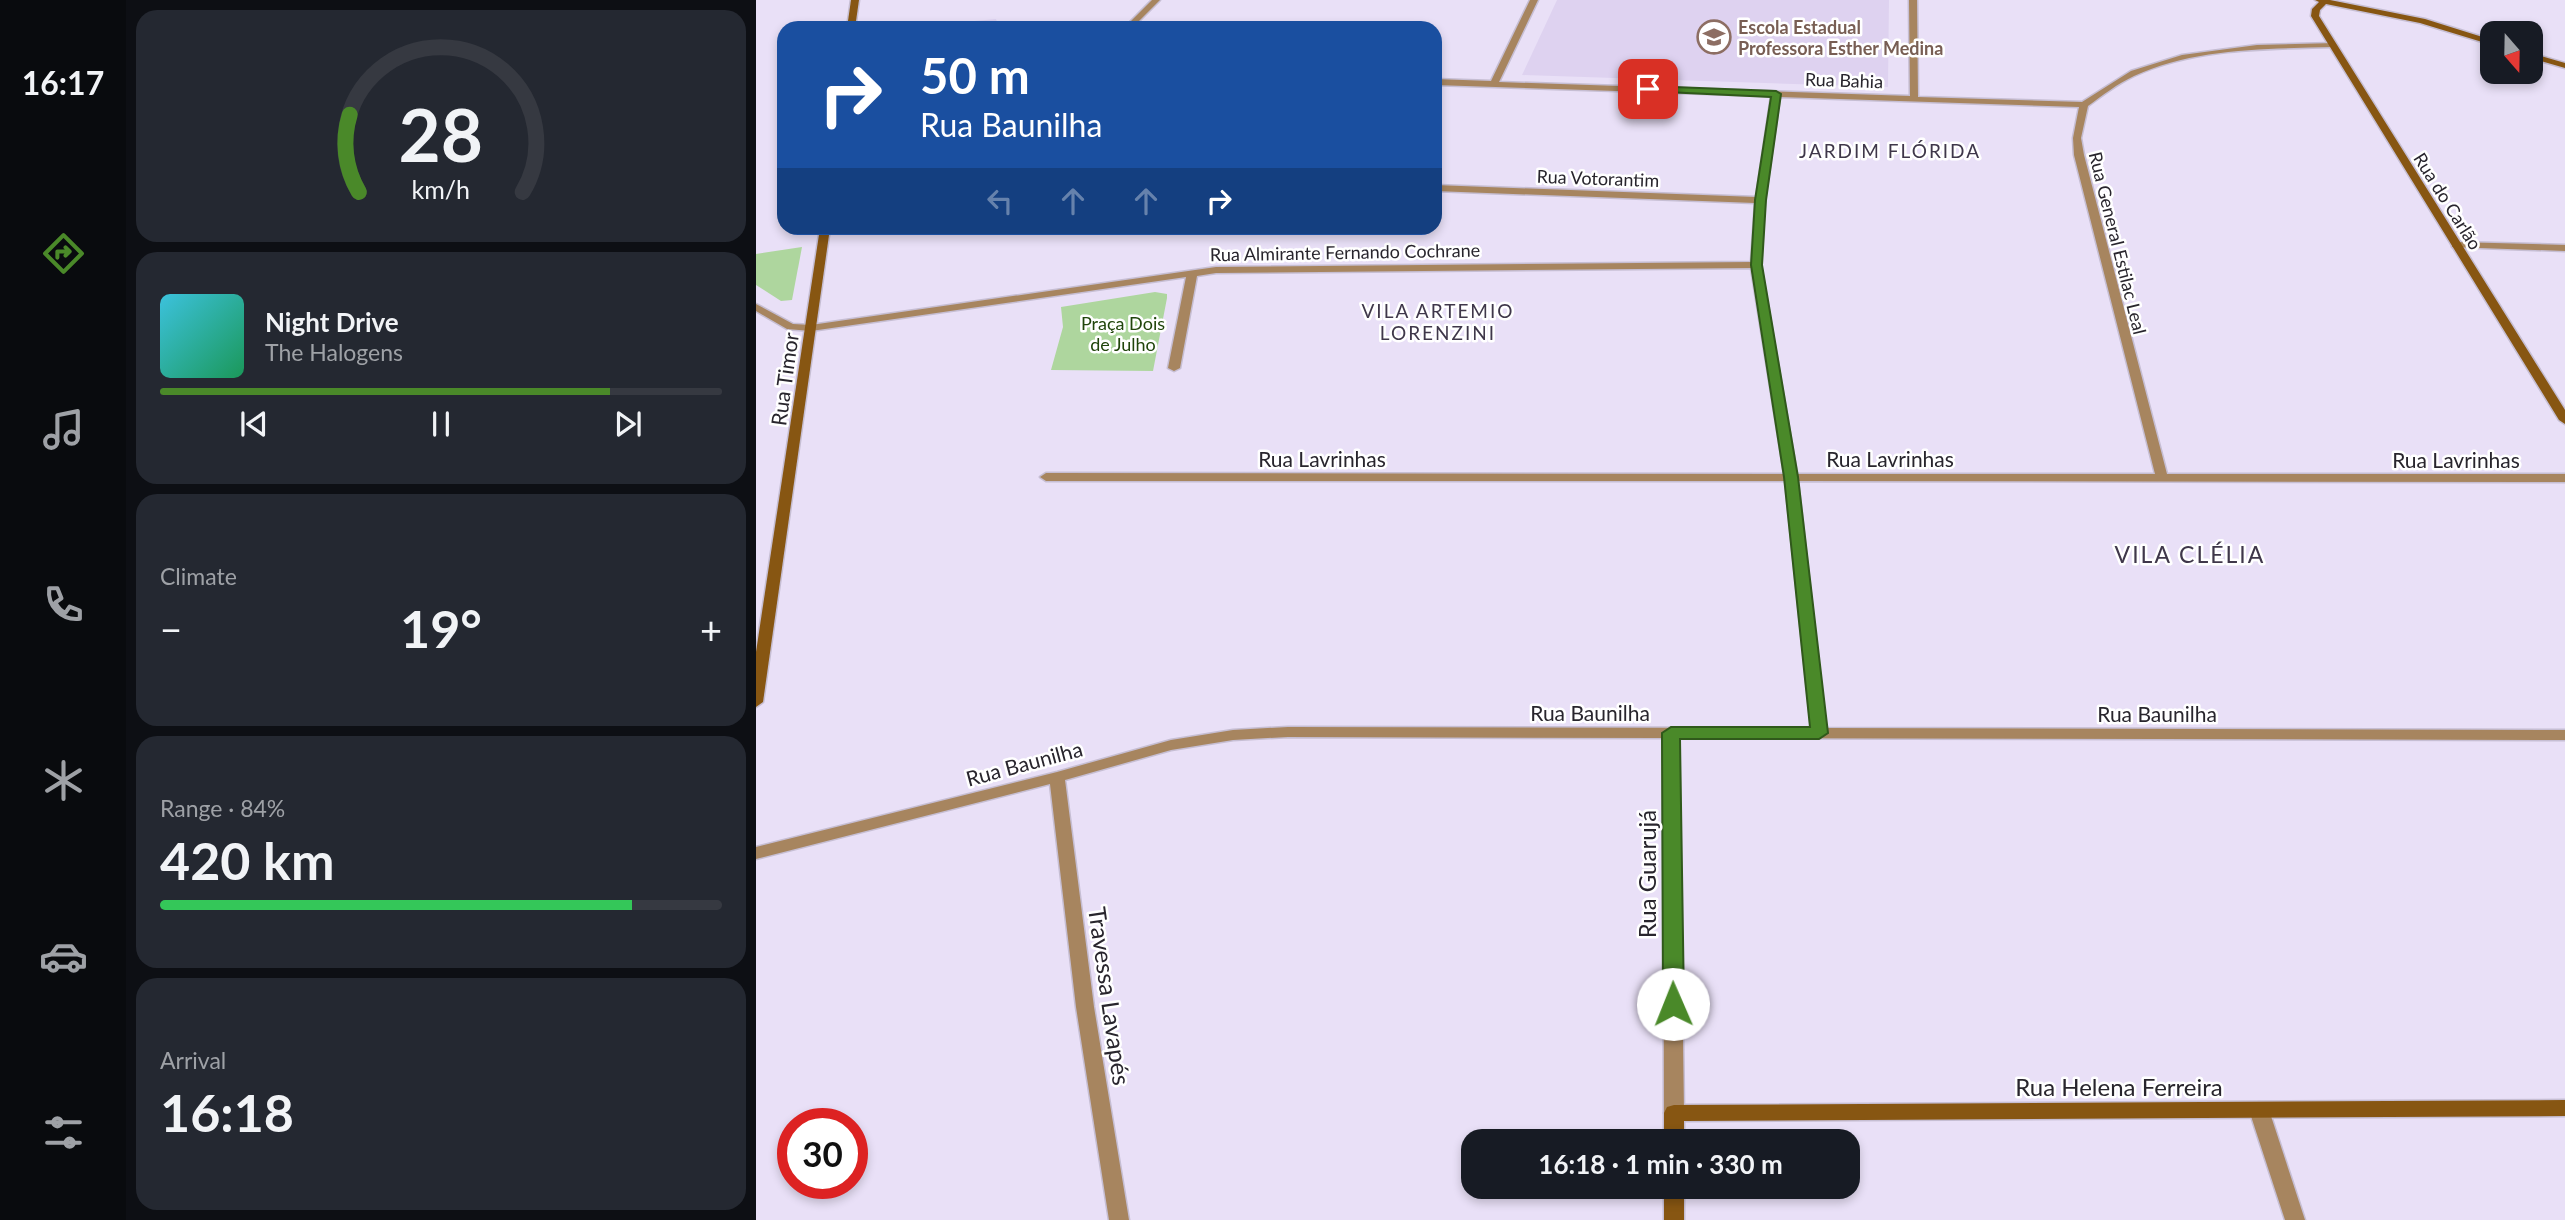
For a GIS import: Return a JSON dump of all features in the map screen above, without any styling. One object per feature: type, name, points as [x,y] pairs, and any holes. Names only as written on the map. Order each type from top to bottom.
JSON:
[{"type":"street","points":[[852,21],[855,0]]},
{"type":"street","points":[[1135,21],[1156,0]]},
{"type":"street","points":[[1494,84],[1534,0]]},
{"type":"street","points":[[1913,0],[1914,99]]},
{"type":"street","points":[[2324,0],[2421,21],[2480,39]]},
{"type":"street","name":"Rua do Carlão","points":[[2324,0],[2314,13],[2332,45],[2565,420]]},
{"type":"street","points":[[2084,105],[2134,73],[2175,60],[2249,48],[2332,45]]},
{"type":"street","points":[[2543,59],[2565,66]]},
{"type":"street","name":"Rua Bahia","points":[[1442,82],[2084,105]]},
{"type":"street","points":[[1776,94],[1760,200],[1756,265],[1791,477],[1819,733]]},
{"type":"street","name":"Rua General Estilac Leal","points":[[2084,105],[2077,138],[2079,155],[2162,478]]},
{"type":"street","name":"Rua Votorantim","points":[[1442,188],[1760,200]]},
{"type":"street","name":"Rua Timor","points":[[756,702],[824,235]]},
{"type":"street","points":[[2456,245],[2565,248]]},
{"type":"street","name":"Rua Almirante Fernando Cochrane","points":[[811,328],[1234,269],[1756,265]]},
{"type":"street","points":[[1174,368],[1192,273]]},
{"type":"street","points":[[756,307],[790,327],[811,328]]},
{"type":"street","name":"Rua Lavrinhas","points":[[1046,477],[2565,478]]},
{"type":"street","name":"Rua Baunilha","points":[[756,853],[1057,777],[1171,745],[1233,735],[1289,732],[2565,735]]},
{"type":"street","name":"Rua Guarujá","points":[[1671,733],[1674,1129]]},
{"type":"street","name":"Travessa Lavapés","points":[[1057,777],[1085,1007],[1119,1220]]},
{"type":"street","name":"Rua Helena Ferreira","points":[[1674,1113],[2565,1108]]},
{"type":"street","points":[[2259,1110],[2295,1220]]},
{"type":"street","points":[[1674,1199],[1674,1220]]},
{"type":"shaded area","name":"Escola Estadual Professora Esther Medina","points":[[1557,0],[1889,0],[1888,87],[1522,75]]},
{"type":"green space","points":[[802,247],[792,300],[781,301],[756,285],[756,254]]},
{"type":"green space","name":"Praça Dois de Julho","points":[[1155,292],[1167,294],[1167,298],[1153,371],[1051,370],[1063,327],[1061,307]]},
{"type":"place","name":"Escola Estadual Professora Esther Medina","points":[[1714,37]]},
{"type":"district","name":"JARDIM FLÓRIDA","points":[[1890,150]]},
{"type":"district","name":"VILA ARTEMIO LORENZINI","points":[[1438,321]]},
{"type":"district","name":"VILA CLÉLIA","points":[[2190,554]]},
{"type":"route","points":[[1648,89],[1776,94],[1760,200],[1756,265],[1791,477],[1819,733],[1671,733],[1673,1004]]}]
